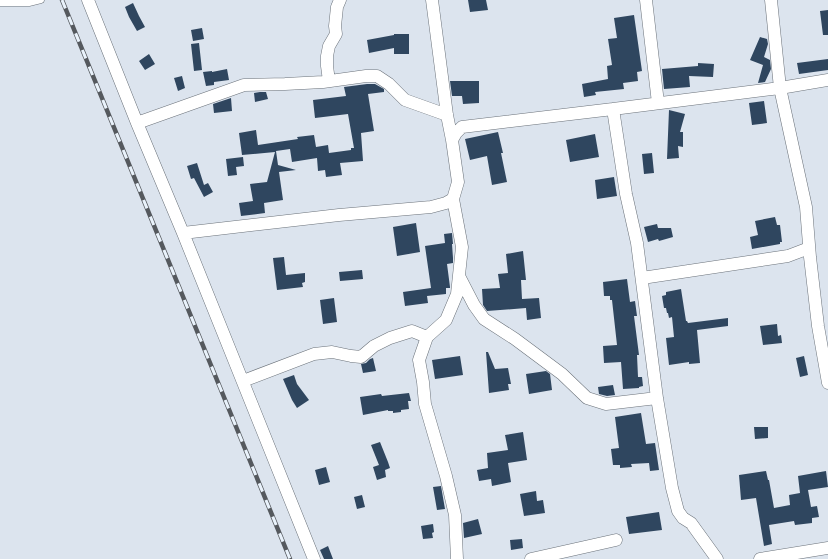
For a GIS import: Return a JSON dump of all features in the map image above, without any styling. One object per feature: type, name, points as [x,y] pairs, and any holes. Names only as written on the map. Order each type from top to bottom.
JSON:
[{"type":"street","points":[[88,0],[314,559]]},
{"type":"street","points":[[329,81],[327,56],[329,46],[336,34],[335,26],[337,7],[340,0]]},
{"type":"street","points":[[432,0],[447,115],[458,182],[453,199],[462,247],[457,294],[446,320],[427,337],[419,360],[425,404],[446,476],[454,515],[457,559]]},
{"type":"street","points":[[646,0],[658,103]]},
{"type":"street","points":[[771,0],[780,88],[806,207],[818,326],[828,383]]},
{"type":"street","points":[[138,124],[244,85],[329,81],[366,76],[378,76],[389,84],[405,100],[447,115]]},
{"type":"street","points":[[452,140],[462,127],[780,88],[828,80]]},
{"type":"street","points":[[613,109],[626,194],[637,243],[657,398],[672,488],[678,511],[683,518],[691,524],[717,559]]},
{"type":"street","points":[[183,233],[338,215],[431,207],[446,203],[453,199]]},
{"type":"street","points":[[642,278],[788,256],[810,248]]},
{"type":"street","points":[[459,276],[474,305],[484,319],[515,339],[562,374],[587,398],[606,404],[657,398]]},
{"type":"street","points":[[243,381],[314,354],[332,352],[351,356],[361,356],[374,346],[390,338],[412,331],[427,337]]},
{"type":"street","points":[[531,559],[616,540]]},
{"type":"street","points":[[760,559],[804,556],[828,548]]},
{"type":"lane","points":[[0,3],[29,3],[40,0]]},
{"type":"building","points":[[468,0],[486,0],[488,10],[470,12]]},
{"type":"building","points":[[133,3],[145,27],[137,31],[125,7]]},
{"type":"building","points":[[828,10],[828,35],[823,35],[820,11]]},
{"type":"building","points":[[634,15],[642,71],[637,72],[638,81],[623,83],[624,89],[595,92],[596,95],[584,97],[582,84],[608,79],[607,66],[612,65],[608,39],[617,38],[614,18]]},
{"type":"building","points":[[202,28],[204,39],[193,41],[191,30]]},
{"type":"building","points":[[394,34],[409,34],[409,54],[394,54],[394,48],[369,53],[367,40]]},
{"type":"building","points":[[760,37],[767,39],[768,44],[764,57],[770,60],[771,69],[765,82],[758,83],[763,65],[750,60]]},
{"type":"building","points":[[199,43],[202,70],[194,71],[191,44]]},
{"type":"building","points":[[149,54],[155,64],[145,70],[139,61]]},
{"type":"building","points":[[828,59],[828,70],[799,74],[797,63]]},
{"type":"building","points":[[698,63],[714,64],[713,77],[689,76],[690,87],[664,89],[662,69],[698,66]]},
{"type":"building","points":[[227,69],[229,80],[214,82],[214,85],[206,86],[203,72]]},
{"type":"building","points":[[182,76],[185,88],[178,91],[174,78]]},
{"type":"building","points":[[450,81],[479,81],[479,103],[463,104],[462,96],[452,96]]},
{"type":"building","points":[[375,84],[384,89],[384,92],[368,94],[374,131],[361,133],[363,161],[340,163],[342,175],[326,177],[325,170],[318,171],[317,158],[292,162],[290,149],[276,151],[278,165],[296,170],[279,172],[283,200],[264,203],[265,213],[241,216],[239,203],[253,201],[250,184],[267,182],[275,152],[242,155],[239,133],[256,130],[258,145],[314,135],[316,147],[328,145],[329,153],[351,150],[351,148],[354,148],[348,114],[315,118],[313,100],[346,96],[344,87]]},
{"type":"building","points":[[266,92],[268,99],[255,102],[254,93]]},
{"type":"building","points":[[231,98],[232,111],[214,113],[213,104]]},
{"type":"building","points":[[764,101],[767,123],[752,125],[749,103]]},
{"type":"building","points":[[669,110],[685,114],[680,132],[683,132],[683,147],[678,146],[679,158],[667,159]]},
{"type":"building","points":[[498,132],[503,153],[501,153],[507,182],[492,185],[487,156],[470,160],[465,139]]},
{"type":"building","points":[[595,134],[599,157],[570,162],[566,140]]},
{"type":"building","points":[[652,153],[654,173],[644,174],[642,154]]},
{"type":"building","points":[[243,157],[244,166],[236,167],[237,175],[228,176],[226,159]]},
{"type":"building","points":[[197,163],[204,185],[208,183],[213,192],[204,197],[194,178],[191,179],[187,166]]},
{"type":"building","points":[[614,177],[617,196],[597,199],[595,180]]},
{"type":"building","points":[[775,217],[777,225],[780,225],[782,242],[780,242],[780,244],[752,249],[750,237],[758,235],[755,221]]},
{"type":"building","points":[[416,223],[420,252],[397,256],[393,227]]},
{"type":"building","points":[[657,224],[658,228],[671,228],[673,237],[648,242],[644,227]]},
{"type":"building","points":[[452,233],[453,263],[447,264],[450,288],[446,288],[446,294],[427,296],[428,303],[405,306],[403,292],[431,288],[425,246],[445,243],[444,234]]},
{"type":"building","points":[[523,251],[526,280],[521,280],[522,299],[539,298],[541,318],[527,320],[526,308],[487,311],[483,305],[482,289],[500,288],[498,274],[508,273],[506,254]]},
{"type":"building","points":[[284,257],[286,275],[305,273],[305,282],[302,283],[303,287],[277,290],[273,258]]},
{"type":"building","points":[[362,270],[363,279],[340,281],[339,272]]},
{"type":"building","points":[[627,279],[630,302],[635,301],[637,316],[634,316],[639,355],[637,355],[638,377],[642,377],[643,386],[639,388],[623,389],[621,362],[604,363],[603,346],[617,345],[612,300],[610,300],[610,296],[604,296],[603,282]]},
{"type":"building","points":[[681,289],[686,321],[688,323],[728,318],[728,326],[697,330],[700,363],[689,364],[689,362],[669,365],[666,338],[674,337],[672,317],[669,318],[666,308],[664,308],[662,296],[666,295],[666,292]]},
{"type":"building","points":[[334,298],[337,322],[323,324],[320,300]]},
{"type":"building","points":[[777,324],[778,336],[781,335],[782,343],[763,345],[760,326]]},
{"type":"building","points":[[486,352],[488,352],[495,369],[508,368],[511,384],[508,384],[509,390],[489,393]]},
{"type":"building","points":[[460,356],[463,375],[435,379],[432,360]]},
{"type":"building","points":[[804,356],[808,375],[800,377],[796,358]]},
{"type":"building","points":[[373,358],[376,371],[363,373],[361,364],[366,363]]},
{"type":"building","points":[[546,371],[550,374],[552,390],[529,394],[526,374]]},
{"type":"building","points":[[294,375],[297,384],[309,400],[297,408],[283,379]]},
{"type":"building","points":[[613,385],[615,395],[607,396],[599,394],[598,387]]},
{"type":"building","points":[[409,393],[411,401],[408,401],[409,409],[401,410],[401,412],[393,413],[393,411],[388,410],[363,415],[360,397],[381,394],[382,396]]},
{"type":"building","points":[[641,413],[646,444],[655,443],[659,470],[650,471],[649,463],[631,464],[632,467],[620,468],[620,465],[613,465],[611,449],[619,448],[615,417]]},
{"type":"building","points":[[754,427],[768,427],[768,438],[755,439]]},
{"type":"building","points":[[523,432],[527,460],[508,463],[511,482],[492,486],[491,479],[479,481],[477,470],[488,468],[487,453],[508,450],[505,435]]},
{"type":"building","points":[[380,442],[390,468],[385,470],[386,477],[377,480],[373,467],[379,465],[371,445]]},
{"type":"building","points":[[326,467],[330,482],[319,485],[315,470]]},
{"type":"building","points":[[766,471],[774,508],[790,505],[789,495],[800,493],[798,476],[826,471],[828,487],[808,490],[811,507],[817,506],[819,517],[812,518],[812,523],[795,525],[794,521],[769,525],[772,544],[764,546],[756,498],[741,500],[739,475]]},
{"type":"building","points":[[441,486],[445,509],[437,510],[433,487]]},
{"type":"building","points":[[536,491],[537,501],[543,500],[545,513],[524,516],[520,494]]},
{"type":"building","points":[[362,495],[365,507],[357,509],[354,497]]},
{"type":"building","points":[[659,512],[662,530],[629,534],[626,517]]},
{"type":"building","points":[[478,519],[482,534],[464,538],[463,523]]},
{"type":"building","points":[[433,524],[433,538],[423,539],[421,526]]},
{"type":"building","points":[[522,539],[523,548],[511,550],[510,540]]},
{"type":"building","points":[[328,546],[333,559],[324,559],[320,550]]},
{"type":"railway","points":[[62,0],[290,559]]}]
